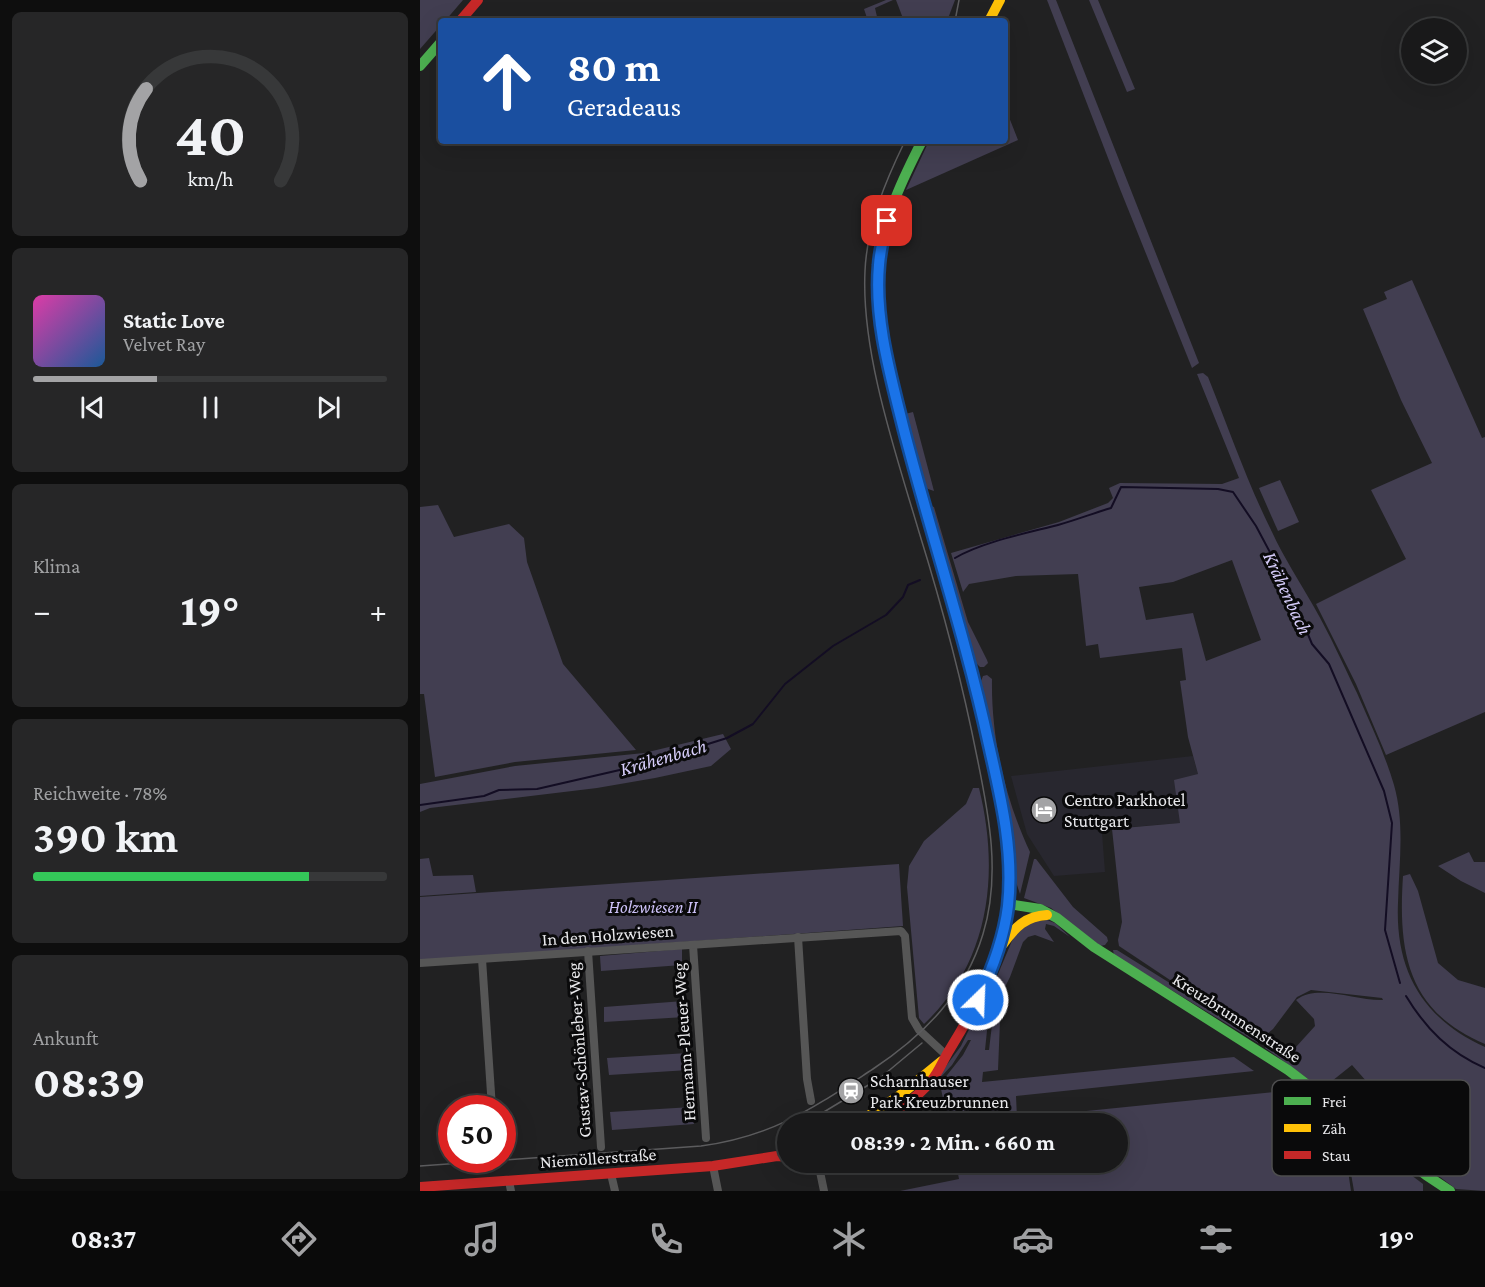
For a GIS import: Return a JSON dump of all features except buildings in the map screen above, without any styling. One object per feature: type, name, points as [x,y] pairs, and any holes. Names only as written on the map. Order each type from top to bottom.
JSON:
[{"type":"main road","points":[[463,18],[478,0]]},
{"type":"main road","points":[[990,18],[1000,0]]},
{"type":"main road","points":[[420,66],[438,45]]},
{"type":"main road","points":[[920,144],[899,187],[887,221],[879,266],[880,313],[896,399],[970,658],[996,772],[1008,839],[1010,865],[1008,904],[998,952]]},
{"type":"main road","name":"Kreuzbrunnenstraße","points":[[1008,904],[1036,908],[1051,915],[1094,947],[1301,1080]]},
{"type":"main road","points":[[893,1113],[936,1075],[975,1006],[998,952],[1014,928],[1034,916],[1051,915]]},
{"type":"main road","points":[[874,1113],[897,1099],[945,1058]]},
{"type":"main road","name":"Niemöllerstraße","points":[[420,1187],[510,1186],[611,1174],[713,1166],[777,1157]]},
{"type":"main road","name":"Kreuzbrunnenstraße","points":[[1428,1176],[1450,1191]]},
{"type":"street","name":"In den Holzwiesen","points":[[420,963],[901,930],[904,933],[912,1018],[919,1030],[945,1058]]},
{"type":"street","points":[[798,937],[807,1079],[811,1101]]},
{"type":"street","name":"Hermann-Pleuer-Weg","points":[[693,945],[706,1138]]},
{"type":"street","name":"Gustav-Schönleber-Weg","points":[[588,951],[601,1147]]},
{"type":"street","points":[[482,959],[491,1095]]},
{"type":"street","points":[[713,1166],[718,1191]]},
{"type":"street","points":[[820,1173],[824,1191]]},
{"type":"street","points":[[611,1174],[615,1191]]},
{"type":"shaded area","points":[[1193,756],[1198,774],[1180,823],[1106,829],[1102,833],[1105,872],[1054,876],[1027,834],[1011,776]]},
{"type":"green space","points":[[420,0],[463,0],[448,18],[438,18],[438,28],[420,49]]},
{"type":"green space","points":[[886,0],[893,0],[875,8],[877,18],[867,18],[864,9]]},
{"type":"green space","points":[[896,0],[955,0],[948,18],[903,18]]},
{"type":"green space","points":[[1047,0],[1056,0],[1199,363],[1192,368],[1120,189]]},
{"type":"green space","points":[[1089,0],[1098,0],[1135,89],[1127,92]]},
{"type":"green space","points":[[1008,115],[1018,140],[906,190],[928,144],[1008,144]]},
{"type":"green space","points":[[1412,280],[1482,438],[1485,437],[1485,712],[1386,755],[1356,684],[1316,604],[1406,559],[1371,490],[1432,463],[1401,400],[1363,309],[1387,299],[1384,292]]},
{"type":"green space","points":[[1203,373],[1208,377],[1263,513],[1320,618],[1382,750],[1394,785],[1399,814],[1398,928],[1408,971],[1429,1007],[1463,1036],[1485,1047],[1485,1191],[1456,1189],[1439,1176],[1470,1176],[1470,1080],[1365,1080],[1352,1065],[1333,1080],[1309,1080],[1265,1048],[1266,1045],[1286,1058],[1315,1026],[1314,1019],[1296,1000],[1305,995],[1326,993],[1372,1000],[1383,1000],[1382,998],[1311,990],[1297,997],[1273,1029],[1267,1034],[1261,1034],[1176,984],[1119,946],[1122,922],[1112,829],[1180,823],[1174,780],[1198,774],[1188,737],[1180,681],[1186,680],[1182,648],[1100,658],[1098,644],[1086,646],[1078,574],[1016,576],[969,584],[963,592],[951,553],[1059,522],[1108,503],[1113,498],[1109,488],[1120,483],[1222,484],[1239,478],[1197,374]],"holes":[[[1232,560],[1261,640],[1206,661],[1193,613],[1146,620],[1139,587],[1173,582]]]},
{"type":"green space","points":[[913,412],[934,491],[925,486],[905,414]]},
{"type":"green space","points":[[1280,480],[1299,522],[1278,531],[1259,488]]},
{"type":"green space","points":[[438,505],[454,537],[509,524],[524,538],[527,562],[563,664],[636,750],[515,762],[435,777],[424,694],[420,694],[420,507]]},
{"type":"green space","points":[[931,506],[934,507],[968,622],[988,663],[984,667],[976,663]]},
{"type":"green space","points":[[987,675],[992,679],[994,723],[1001,768],[1013,811],[1030,852],[1020,894],[1016,882],[1016,857],[1011,822],[981,681],[983,676]]},
{"type":"green space","points":[[723,734],[731,749],[711,766],[597,788],[430,808],[420,812],[420,784],[515,766],[644,753]]},
{"type":"green space","points":[[973,788],[979,788],[989,852],[984,915],[976,944],[963,973],[946,1000],[924,1024],[919,1018],[907,887],[909,866],[924,841],[966,804]]},
{"type":"green space","points":[[1469,852],[1474,862],[1485,862],[1485,893],[1438,866]]},
{"type":"green space","points":[[429,858],[433,876],[473,875],[476,892],[420,896],[420,859]]},
{"type":"green space","points":[[1034,859],[1073,907],[1107,937],[1108,941],[1105,945],[1100,946],[1051,908],[1024,898]]},
{"type":"green space","name":"Holzwiesen II","points":[[899,864],[903,926],[420,961],[420,897]]},
{"type":"green space","points":[[1410,874],[1418,891],[1438,963],[1458,980],[1485,988],[1485,1044],[1459,1030],[1439,1015],[1423,996],[1413,976],[1406,954],[1402,904],[1403,876]]},
{"type":"green space","points":[[1047,920],[1055,923],[1070,937],[1054,926],[1046,924],[1045,929],[1054,942],[1035,935],[1023,942],[1010,977],[988,1021],[985,1050],[989,1050],[993,1016],[1004,997],[1000,1021],[998,1070],[983,1072],[982,1082],[1234,1057],[1254,1071],[1016,1096],[1017,1113],[946,1113],[940,1084],[963,1055],[971,1040],[968,1040],[952,1065],[939,1079],[937,1078],[961,1046],[977,1013],[990,993],[1014,936],[1028,922]]},
{"type":"green space","points":[[682,949],[682,965],[601,971],[600,956]]},
{"type":"green space","points":[[1113,950],[1117,950],[1258,1038],[1258,1043],[1114,955]]},
{"type":"green space","points":[[684,1001],[685,1017],[604,1022],[604,1007]]},
{"type":"green space","points":[[688,1053],[689,1070],[609,1075],[607,1058]]},
{"type":"green space","points":[[1272,1092],[1272,1176],[1349,1176],[1351,1191],[900,1191],[959,1179],[958,1173],[1128,1173],[1128,1113],[1067,1113]]},
{"type":"green space","points":[[692,1107],[694,1124],[612,1130],[610,1112]]},
{"type":"green space","points":[[1351,1176],[1412,1176],[1423,1184],[1423,1191],[1354,1191]]},
{"type":"waterway","name":"Krähenbach","points":[[955,558],[991,543],[1111,508],[1121,487],[1218,489],[1233,492],[1256,526],[1272,556],[1312,644],[1329,664],[1384,791],[1392,823],[1385,930],[1400,983]]},
{"type":"waterway","name":"Krähenbach","points":[[420,805],[484,796],[499,790],[537,789],[684,755],[727,738],[753,724],[785,684],[833,646],[886,615],[903,597],[908,585],[920,580]]},
{"type":"waterway","name":"Krähenbach","points":[[1406,996],[1440,1039],[1461,1055],[1485,1068]]},
{"type":"tram line","points":[[956,18],[959,0]]},
{"type":"tram line","points":[[420,1166],[701,1146],[772,1128],[831,1096],[892,1056],[909,1042],[954,994],[975,956],[983,934],[991,890],[991,845],[986,801],[951,644],[882,403],[874,369],[865,303],[866,254],[873,220],[904,144]]},
{"type":"tram line","points":[[822,1113],[880,1078],[922,1043]]},
{"type":"traffic: fast","points":[[420,66],[438,45]]},
{"type":"traffic: fast","points":[[900,413],[886,356],[880,317],[879,258],[890,212],[921,144]]},
{"type":"traffic: fast","points":[[1008,904],[1040,909],[1057,918],[1094,947],[1301,1080]]},
{"type":"traffic: fast","points":[[1428,1176],[1450,1191]]},
{"type":"traffic: slow","points":[[991,18],[1000,0]]},
{"type":"traffic: slow","points":[[900,413],[986,727],[1006,831],[1009,895]]},
{"type":"traffic: slow","points":[[1003,944],[1012,932],[1027,920],[1047,915]]},
{"type":"traffic: slow","points":[[873,1113],[899,1096],[942,1061]]},
{"type":"traffic: jam","points":[[463,18],[478,0]]},
{"type":"traffic: jam","points":[[893,1113],[931,1081],[971,1013],[996,956],[1007,916],[1009,895]]},
{"type":"traffic: jam","points":[[420,1187],[713,1166],[777,1156]]},
{"type":"place","name":"Centro Parkhotel Stuttgart","points":[[1044,810]]},
{"type":"place","name":"Scharnhauser Park Kreuzbrunnen","points":[[851,1091]]},
{"type":"route","points":[[887,221],[879,266],[878,287],[889,367],[913,463],[974,674],[1008,839],[1010,886],[1006,920],[998,952],[978,1000]]}]
